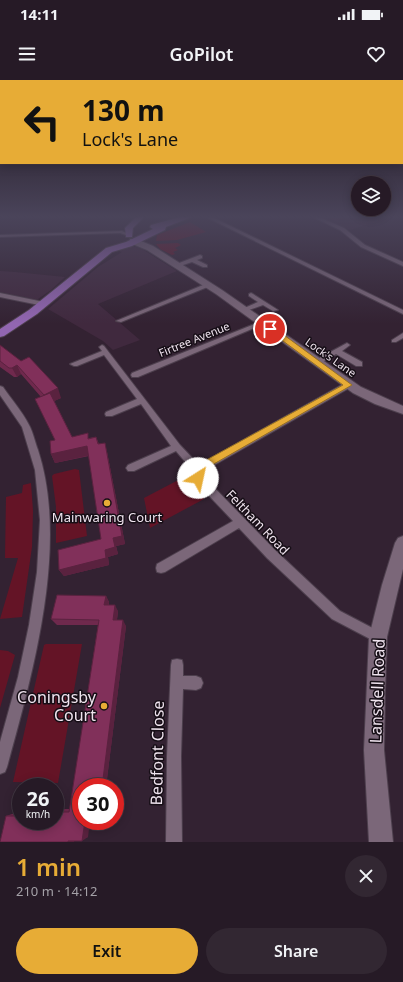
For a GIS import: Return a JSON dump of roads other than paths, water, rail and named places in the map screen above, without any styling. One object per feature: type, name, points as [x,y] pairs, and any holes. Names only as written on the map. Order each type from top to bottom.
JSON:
[{"type":"main road","points":[[0,334],[44,304],[106,253]]},
{"type":"street","name":"Lock's Lane","points":[[157,253],[208,285],[348,385],[372,399],[403,410]]},
{"type":"street","points":[[281,253],[403,312]]},
{"type":"street","points":[[378,253],[403,264]]},
{"type":"street","points":[[177,265],[200,257]]},
{"type":"street","points":[[193,260],[205,266]]},
{"type":"street","points":[[119,321],[208,285]]},
{"type":"street","points":[[0,294],[44,304]]},
{"type":"street","points":[[251,296],[274,310]]},
{"type":"street","points":[[244,310],[262,303]]},
{"type":"street","name":"Firtree Avenue","points":[[135,375],[262,323]]},
{"type":"street","points":[[394,341],[403,335]]},
{"type":"street","points":[[316,362],[347,345]]},
{"type":"street","name":"Feltham Road","points":[[74,364],[104,349],[177,447],[198,470],[196,474],[198,478],[285,568],[336,615],[378,637]]},
{"type":"street","points":[[337,351],[359,364]]},
{"type":"street","points":[[198,470],[348,385]]},
{"type":"street","points":[[0,389],[20,415],[35,450],[42,487],[44,514],[44,560],[32,642],[19,700],[0,767]]},
{"type":"street","points":[[109,414],[143,400]]},
{"type":"street","points":[[131,468],[177,447]]},
{"type":"street","points":[[161,568],[240,522]]},
{"type":"street","name":"Lansdell Road","points":[[380,842],[374,750],[378,637],[390,585],[403,543]]},
{"type":"street","name":"Bedfont Close","points":[[174,842],[174,756],[177,665]]},
{"type":"street","points":[[177,682],[196,683]]},
{"type":"place","name":"Mainwaring Court","points":[[107,503]]},
{"type":"place","name":"Coningsby Court","points":[[104,706]]}]
